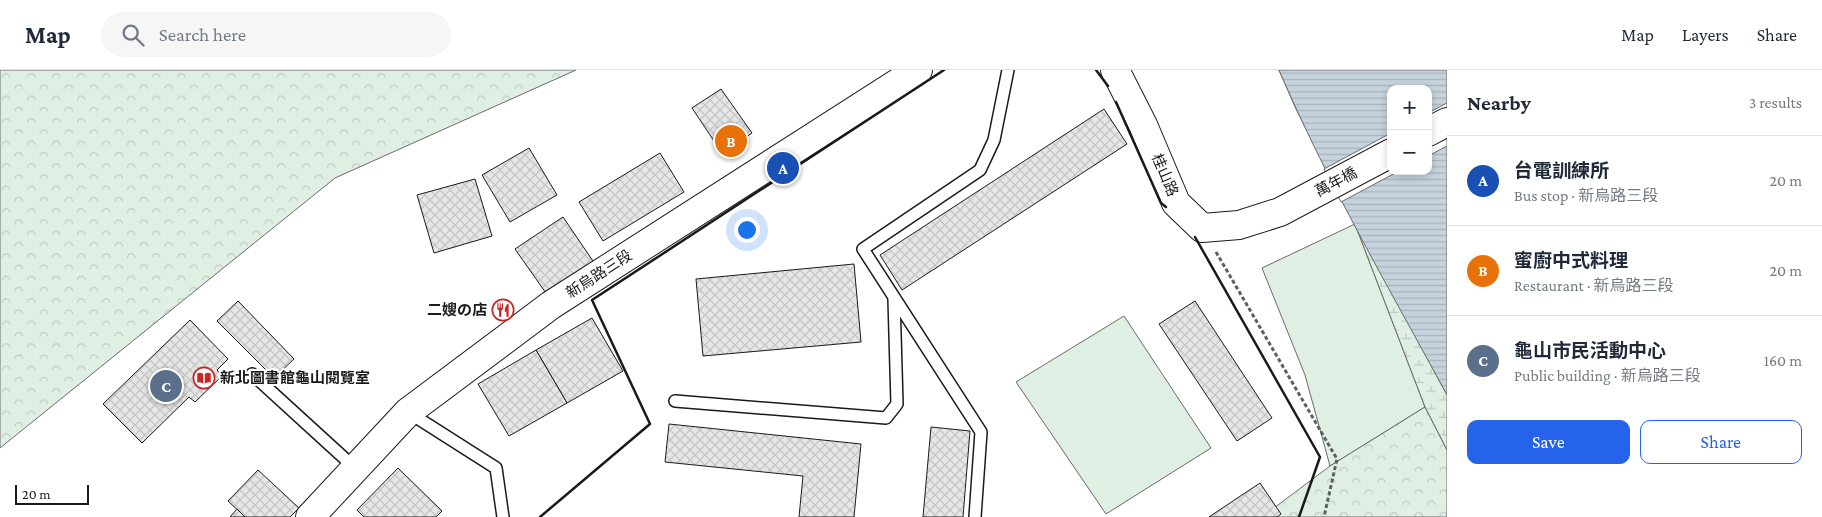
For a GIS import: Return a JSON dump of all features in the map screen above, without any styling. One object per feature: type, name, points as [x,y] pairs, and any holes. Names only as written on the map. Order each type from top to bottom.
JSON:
[{"type":"main road","name":"新烏路三段","points":[[310,517],[408,412],[551,305],[918,70]]},
{"type":"main road","name":"桂山路","points":[[1115,70],[1143,125],[1176,203],[1202,228]]},
{"type":"main road","points":[[1432,130],[1447,122]]},
{"type":"main road","name":"萬年橋","points":[[1202,228],[1239,225],[1280,212],[1387,154]]},
{"type":"lane","points":[[975,517],[981,432],[862,249],[980,170],[994,140],[1008,70]]},
{"type":"lane","points":[[675,401],[886,418],[897,404],[894,298]]},
{"type":"lane","points":[[252,374],[354,468]]},
{"type":"lane","points":[[408,412],[496,468],[503,517]]},
{"type":"path","points":[[1202,228],[1336,460],[1324,517]]},
{"type":"green space","points":[[0,70],[576,70],[335,178],[0,448]]},
{"type":"green space","points":[[1279,70],[1355,224],[1296,109]]},
{"type":"green space","points":[[1355,224],[1425,407],[1330,466],[1305,375],[1262,268]]},
{"type":"green space","points":[[1355,224],[1447,395],[1447,450],[1425,407]]},
{"type":"green space","points":[[1124,316],[1211,448],[1106,514],[1016,382]]},
{"type":"green space","points":[[1425,407],[1447,450],[1447,517],[1262,517],[1330,466]]},
{"type":"shaded area","points":[[1279,70],[1447,70],[1447,395],[1359,234],[1317,153]]},
{"type":"pier","points":[[1447,103],[1447,146],[1432,154],[1432,130],[1432,111]]},
{"type":"pier","points":[[1387,135],[1387,175],[1392,175],[1341,202],[1324,169]]},
{"type":"building","points":[[721,89],[752,133],[722,153],[692,108]]},
{"type":"building","points":[[1104,109],[1127,144],[902,290],[880,255]]},
{"type":"building","points":[[529,148],[557,195],[510,222],[482,175]]},
{"type":"building","points":[[660,153],[684,192],[603,241],[579,202]]},
{"type":"building","points":[[475,179],[492,236],[434,253],[417,195]]},
{"type":"building","points":[[563,217],[595,264],[548,296],[515,249]]},
{"type":"building","points":[[854,264],[861,342],[703,356],[696,279]]},
{"type":"building","points":[[238,301],[294,359],[274,378],[217,321]]},
{"type":"building","points":[[1195,301],[1272,418],[1237,441],[1159,324]]},
{"type":"building","points":[[592,318],[623,371],[567,403],[536,350]]},
{"type":"building","points":[[190,320],[228,359],[217,370],[222,376],[195,402],[189,397],[142,443],[103,404]]},
{"type":"building","points":[[536,350],[567,403],[509,436],[478,384]]},
{"type":"building","points":[[669,424],[861,444],[854,517],[799,517],[803,476],[665,462]]},
{"type":"building","points":[[931,427],[970,431],[963,517],[923,517]]},
{"type":"building","points":[[398,468],[442,511],[436,517],[364,517],[357,510]]},
{"type":"building","points":[[258,470],[299,508],[290,517],[245,517],[228,501]]},
{"type":"building","points":[[1260,483],[1281,514],[1277,517],[1209,517]]},
{"type":"building","points":[[237,509],[245,517],[230,517]]},
{"type":"wall","points":[[540,517],[650,424],[592,300],[944,70]]},
{"type":"wall","points":[[1096,70],[1108,86]]},
{"type":"wall","points":[[1116,102],[1161,203],[1166,207]]},
{"type":"wall","points":[[1195,237],[1320,457],[1299,517]]},
{"type":"place","name":"蜜廚中式料理","points":[[731,141]]},
{"type":"place","name":"台電訓練所","points":[[783,168]]},
{"type":"place","name":"二嫂の店","points":[[503,310]]},
{"type":"place","name":"新北圖書館龜山閱覽室","points":[[204,378]]},
{"type":"place","name":"龜山市民活動中心","points":[[166,386]]}]
